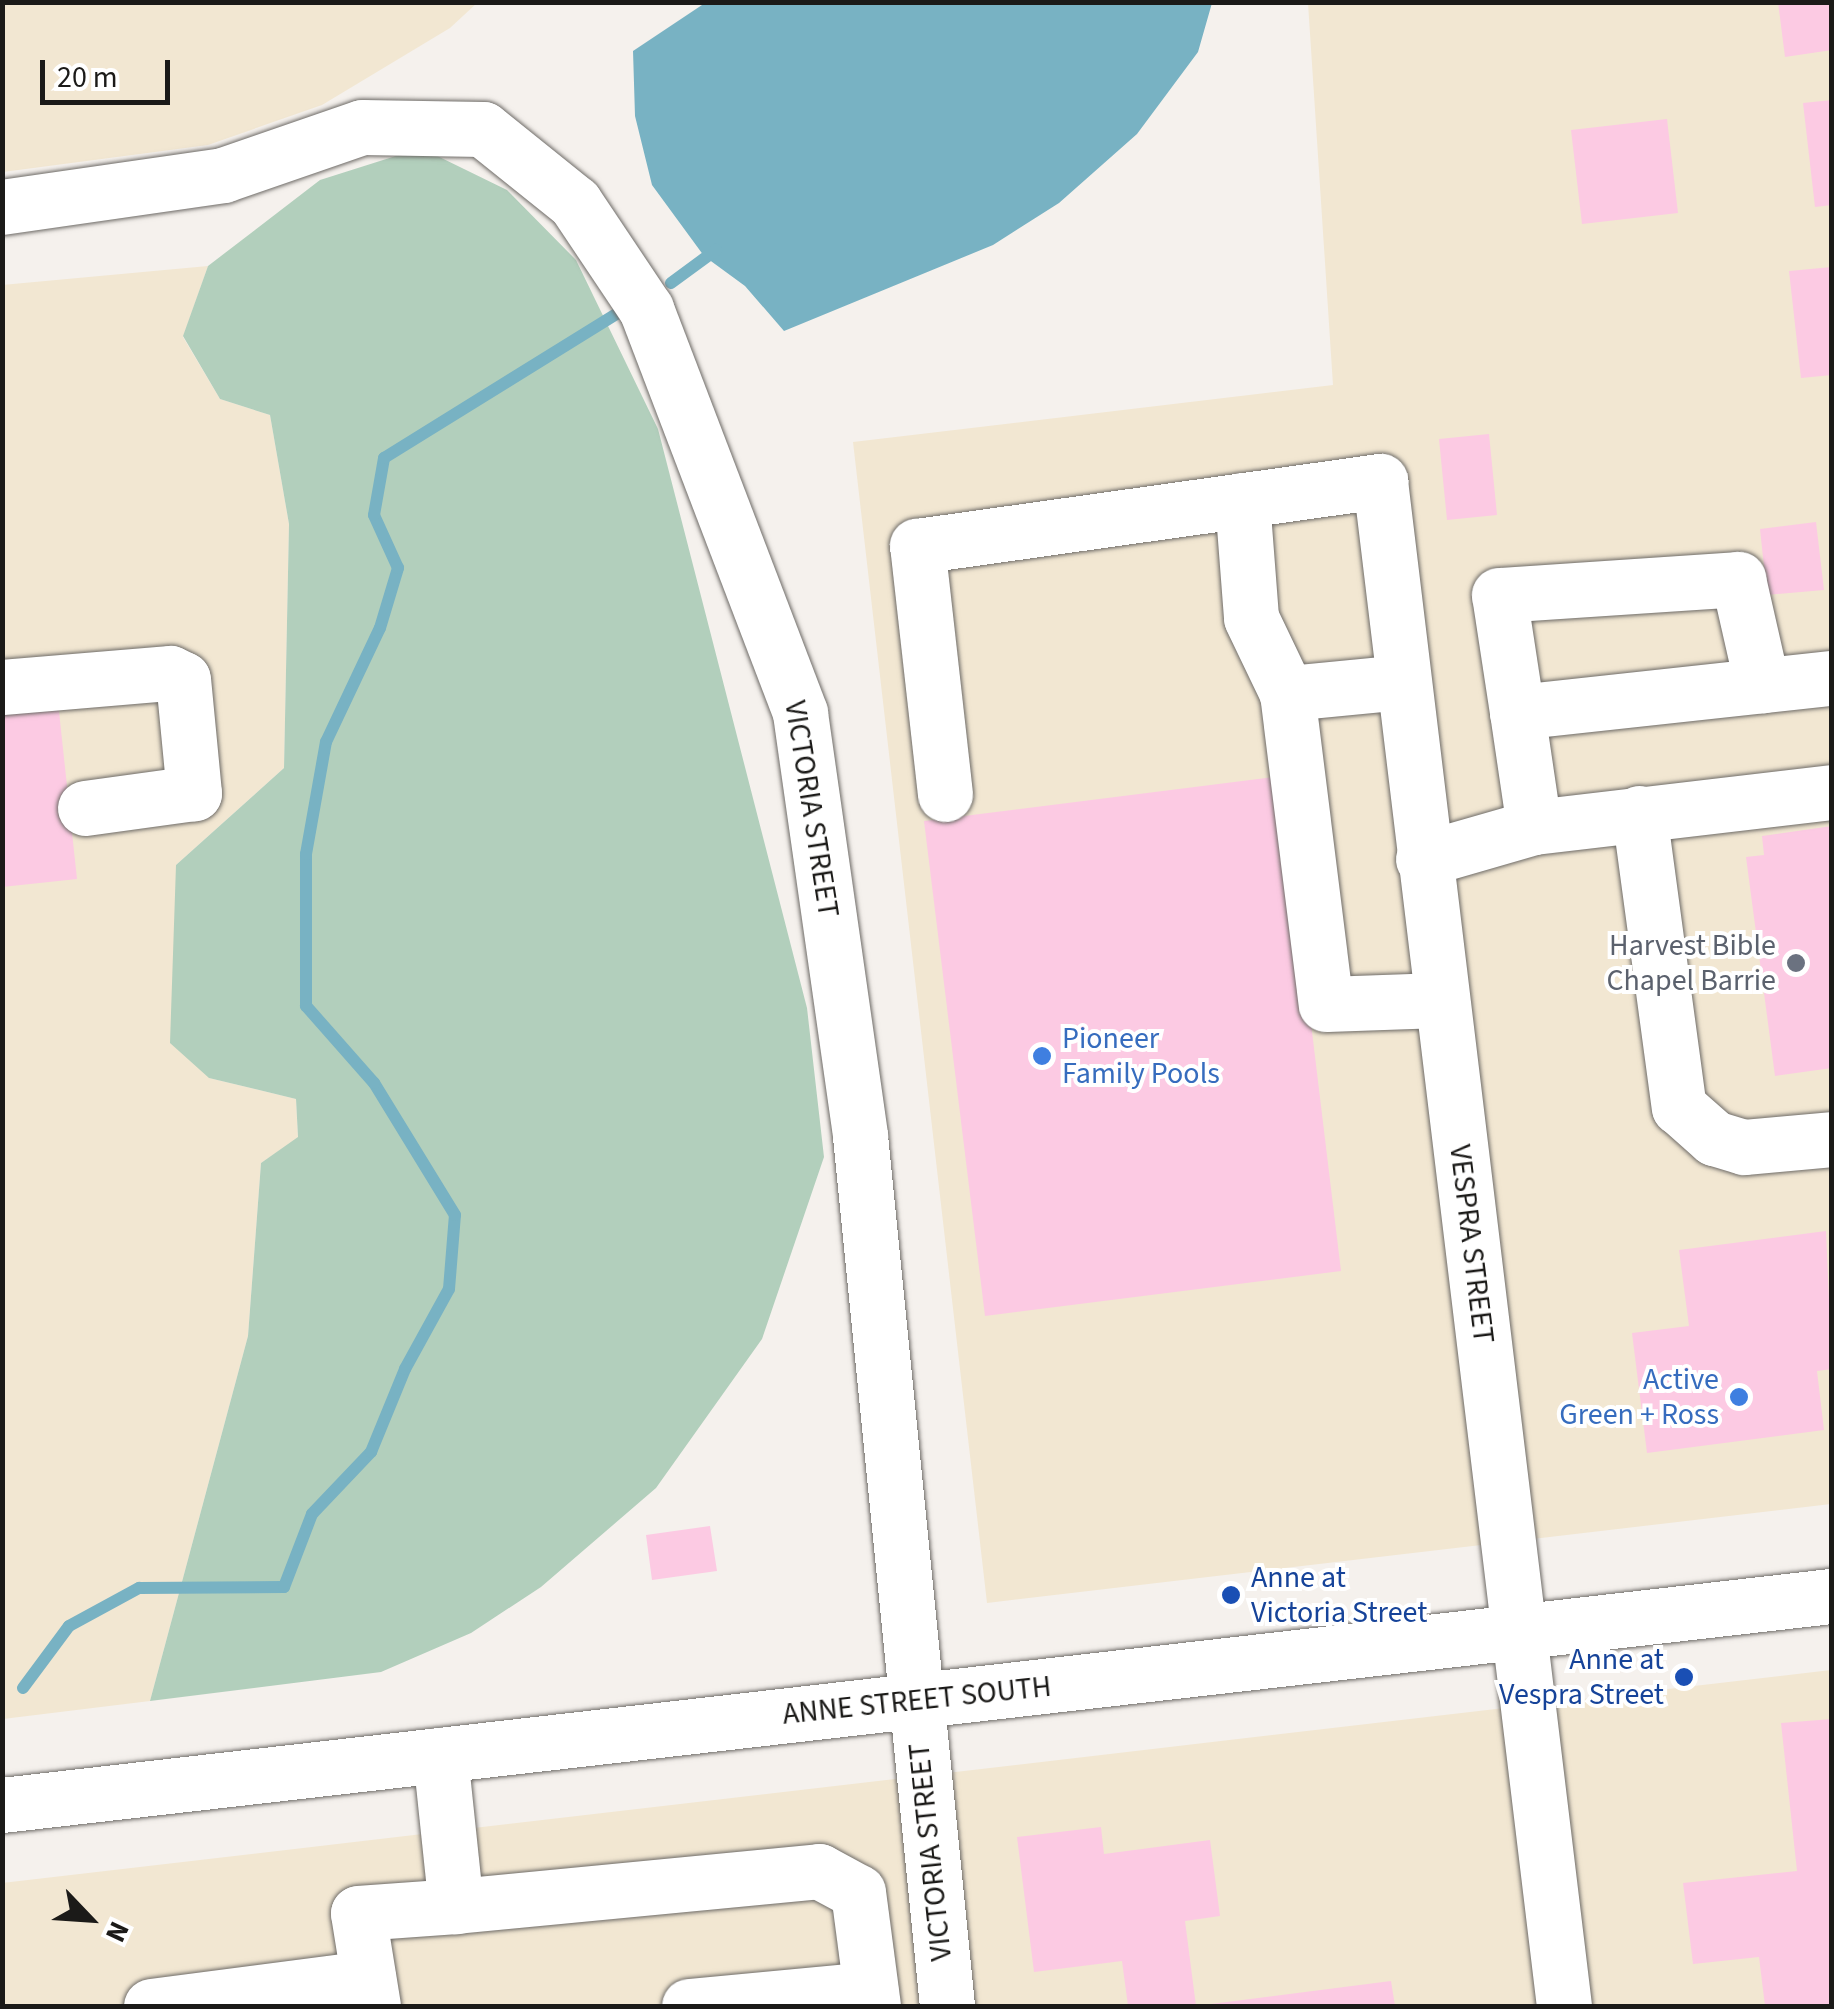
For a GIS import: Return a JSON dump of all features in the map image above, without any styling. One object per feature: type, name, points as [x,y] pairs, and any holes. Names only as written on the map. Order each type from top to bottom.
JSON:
[{"type":"street","name":"VICTORIA STREET","points":[[2,207],[223,175],[362,128],[482,129],[575,203],[646,309],[800,713],[860,1136],[948,2006]]},
{"type":"street","name":"VESPRA STREET","points":[[1242,500],[1380,480],[1564,2006]]},
{"type":"street","points":[[945,794],[917,546],[1242,500],[1251,618],[1288,693],[1326,1004],[1440,1000]]},
{"type":"street","points":[[1534,826],[1499,596],[1738,579],[1762,685]]},
{"type":"street","points":[[2,688],[170,673],[183,679],[194,793],[84,808]]},
{"type":"street","points":[[1517,712],[1832,678]]},
{"type":"street","points":[[1288,693],[1402,682]]},
{"type":"street","points":[[1423,859],[1534,826],[1832,792]]},
{"type":"street","points":[[1639,813],[1679,1107],[1714,1138],[1744,1147],[1832,1139]]},
{"type":"street","name":"ANNE STREET SOUTH","points":[[2,1805],[916,1700],[1520,1636],[1832,1596]]},
{"type":"street","points":[[440,1755],[456,1906]]},
{"type":"street","points":[[150,2006],[370,1992],[358,1913],[819,1871],[858,1892],[872,1998],[689,2006]]},
{"type":"shaded area","points":[[2,3],[477,3],[450,28],[322,105],[208,145],[3,172]]},
{"type":"shaded area","points":[[1308,3],[1831,3],[1831,1504],[987,1603],[853,442],[1333,385]]},
{"type":"shaded area","points":[[208,266],[183,337],[220,399],[270,415],[289,524],[284,768],[176,865],[209,1078],[296,1099],[298,1138],[261,1163],[248,1336],[150,1701],[3,1719],[2,285]]},
{"type":"shaded area","points":[[1831,1670],[1831,2006],[3,2006],[2,1883]]},
{"type":"green space","points":[[421,148],[507,190],[576,260],[658,429],[807,1008],[824,1157],[762,1339],[656,1488],[541,1587],[471,1633],[381,1672],[150,1701],[248,1336],[261,1163],[298,1137],[296,1099],[209,1078],[170,1043],[176,865],[284,768],[289,524],[270,415],[220,399],[183,336],[208,266],[320,180]]},
{"type":"water","points":[[705,3],[1212,3],[1198,52],[1137,134],[1059,203],[993,245],[784,331],[745,286],[704,256],[652,185],[635,116],[633,51]]},
{"type":"building","points":[[1778,2],[1832,2],[1832,50],[1785,57]]},
{"type":"building","points":[[1832,100],[1832,205],[1815,207],[1803,103]]},
{"type":"building","points":[[1667,119],[1678,213],[1582,224],[1571,130]]},
{"type":"building","points":[[1832,267],[1832,375],[1801,378],[1789,271]]},
{"type":"building","points":[[1489,434],[1497,515],[1447,520],[1439,439]]},
{"type":"building","points":[[1816,522],[1824,590],[1767,595],[1760,529]]},
{"type":"building","points":[[57,693],[77,879],[2,887],[2,700]]},
{"type":"building","points":[[1281,776],[1341,1271],[985,1316],[924,821]]},
{"type":"building","name":"Harvest Bible Chapel Barrie","points":[[1832,826],[1832,1068],[1775,1076],[1746,857],[1764,855],[1762,836]]},
{"type":"building","points":[[1826,1231],[1832,1369],[1817,1371],[1824,1430],[1647,1453],[1632,1333],[1689,1326],[1679,1250]]},
{"type":"building","points":[[710,1526],[717,1571],[652,1580],[646,1535]]},
{"type":"building","points":[[1832,1719],[1832,2006],[1765,2006],[1759,1957],[1693,1964],[1683,1883],[1797,1871],[1781,1723]]},
{"type":"building","points":[[1101,1827],[1104,1854],[1210,1840],[1220,1916],[1185,1921],[1196,2006],[1128,2006],[1122,1961],[1034,1972],[1017,1837]]},
{"type":"building","points":[[1391,1981],[1395,2006],[1211,2006],[1211,2004]]},
{"type":"waterway","points":[[671,283],[716,250]]},
{"type":"waterway","points":[[23,1688],[69,1626],[139,1588],[284,1587],[312,1514],[371,1452],[405,1369],[449,1289],[455,1215],[374,1083],[306,1006],[306,854],[326,742],[380,628],[398,568],[374,515],[384,458],[626,308]]},
{"type":"place","name":"Harvest Bible Chapel Barrie","points":[[1796,963]]},
{"type":"place","name":"Pioneer Family Pools","points":[[1042,1056]]},
{"type":"place","name":"Active Green + Ross","points":[[1739,1397]]},
{"type":"place","name":"Anne at Victoria Street","points":[[1231,1595]]},
{"type":"place","name":"Anne at Vespra Street","points":[[1684,1677]]}]
